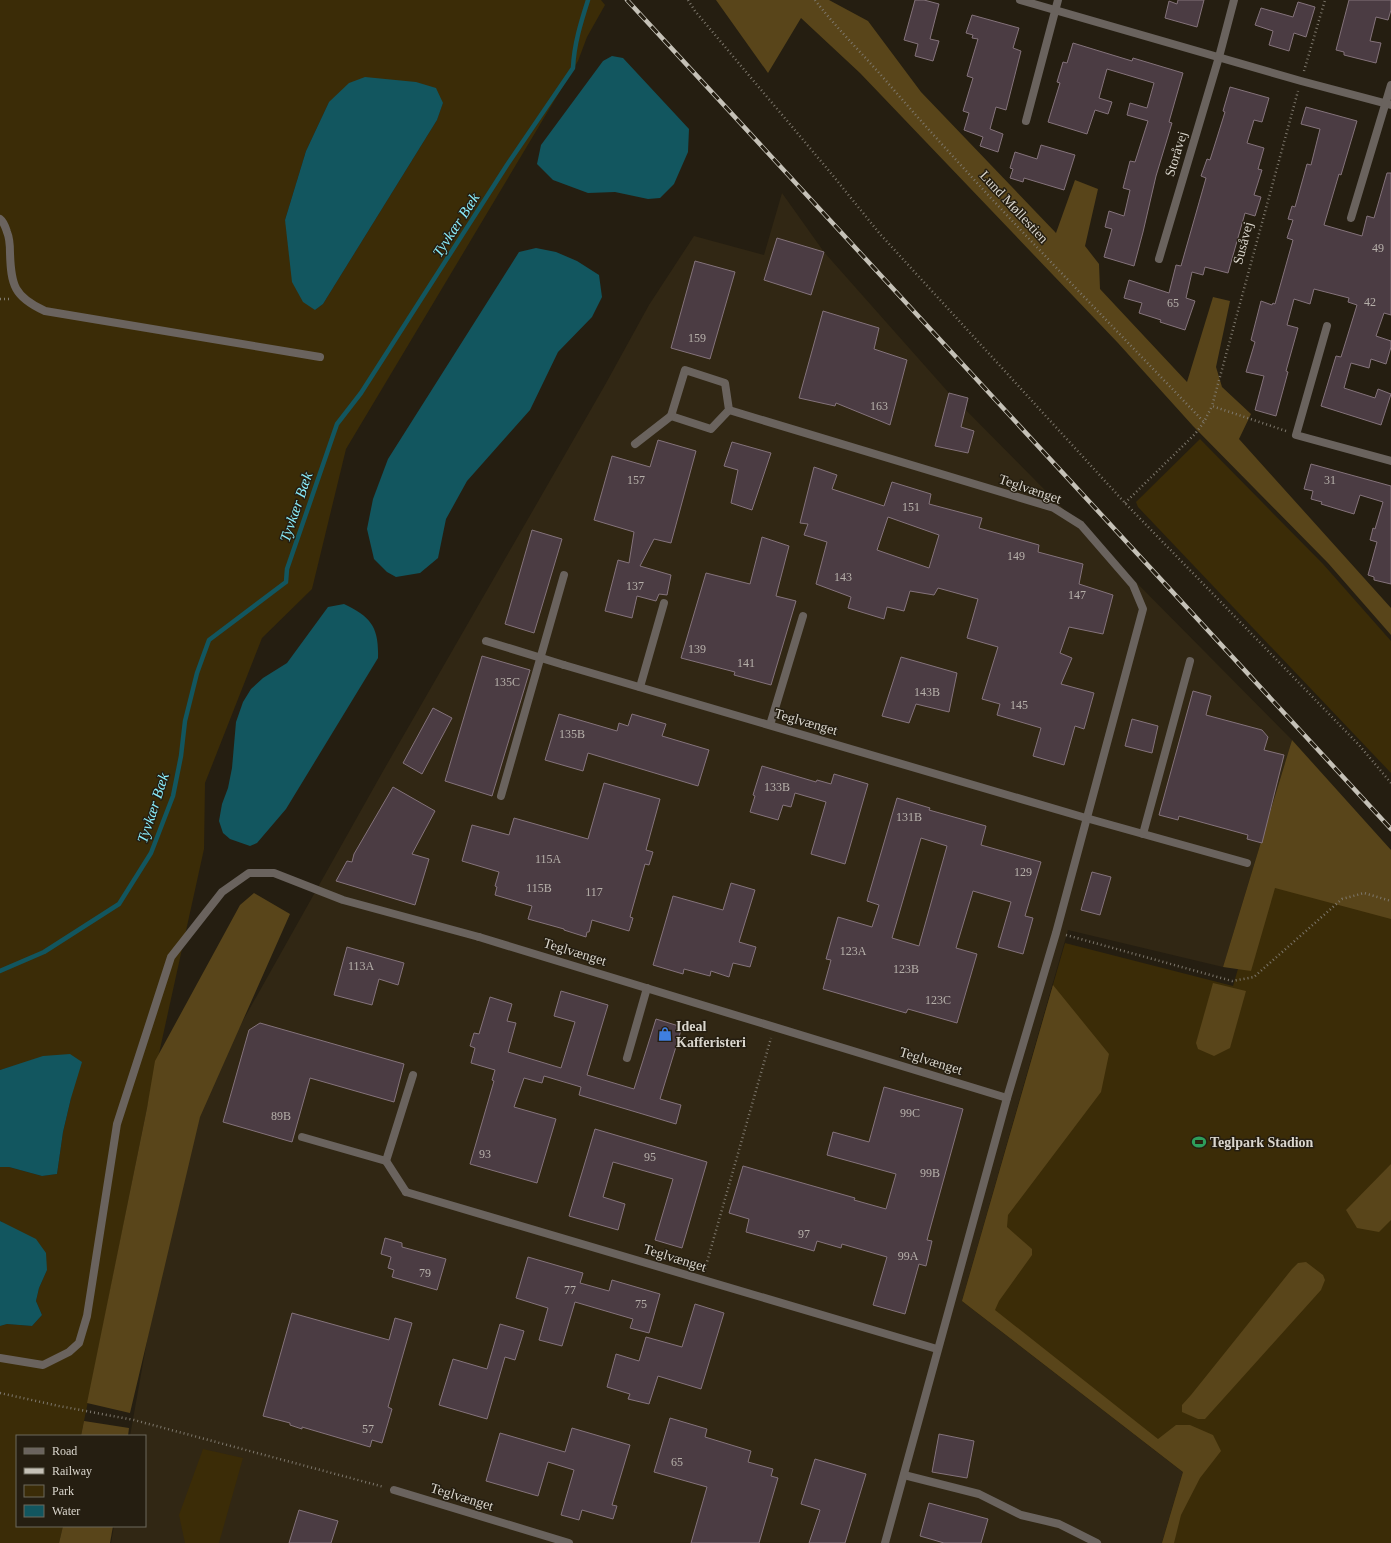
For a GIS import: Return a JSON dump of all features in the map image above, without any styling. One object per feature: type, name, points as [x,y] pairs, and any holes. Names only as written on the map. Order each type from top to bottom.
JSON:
[{"type":"street","points":[[1020,0],[1301,81],[1388,104]]},
{"type":"street","points":[[1026,121],[1058,0]]},
{"type":"street","name":"Storåvej","points":[[1158,259],[1219,57],[1234,0]]},
{"type":"street","points":[[1352,218],[1388,104],[1391,85]]},
{"type":"street","points":[[0,219],[4,222],[9,238],[11,277],[18,293],[30,304],[40,309],[320,357]]},
{"type":"street","points":[[1327,326],[1296,435],[1391,461]]},
{"type":"street","points":[[636,444],[671,416],[685,370],[725,383],[729,410],[711,429],[671,416]]},
{"type":"street","name":"Teglvænget","points":[[729,410],[1054,508],[1081,525],[1133,585],[1143,609],[1056,932],[937,1349],[885,1543]]},
{"type":"street","points":[[501,796],[564,575]]},
{"type":"street","points":[[640,687],[664,603]]},
{"type":"street","points":[[770,725],[803,616]]},
{"type":"street","name":"Teglvænget","points":[[486,641],[1086,818]]},
{"type":"street","points":[[1142,834],[1190,661]]},
{"type":"street","points":[[1086,818],[1247,863]]},
{"type":"street","name":"Teglvænget","points":[[0,1358],[43,1364],[69,1352],[79,1342],[87,1316],[116,1131],[172,957],[222,892],[249,873],[274,873],[343,900],[479,937],[1008,1098]]},
{"type":"street","points":[[627,1058],[647,988]]},
{"type":"street","points":[[302,1137],[386,1161],[413,1075]]},
{"type":"street","name":"Teglvænget","points":[[386,1161],[406,1192],[937,1349]]},
{"type":"street","points":[[904,1475],[979,1494],[1021,1515],[1059,1524],[1097,1543]]},
{"type":"street","name":"Teglvænget","points":[[394,1490],[569,1543]]},
{"type":"path","points":[[688,0],[695,11],[880,234],[1124,503],[1359,745],[1391,783]]},
{"type":"path","name":"Lund Møllestien","points":[[815,0],[826,15],[934,137],[1204,422]]},
{"type":"path","name":"Susåvej","points":[[1124,503],[1195,434],[1204,422],[1212,406],[1301,81],[1325,0]]},
{"type":"path","points":[[1212,406],[1296,435]]},
{"type":"path","points":[[1056,932],[1232,981],[1254,977],[1342,899],[1364,893],[1391,900]]},
{"type":"path","points":[[702,1280],[775,1027]]},
{"type":"path","points":[[0,1394],[134,1420],[394,1490]]},
{"type":"shaded area","points":[[716,0],[829,0],[868,21],[921,92],[1056,233],[1075,180],[1098,189],[1085,246],[1099,264],[1100,289],[1187,382],[1213,297],[1230,301],[1216,367],[1222,387],[1251,414],[1239,439],[1391,608],[1391,635],[1328,563],[1193,426],[1118,343],[860,73],[801,18],[768,73]]},
{"type":"shaded area","points":[[782,193],[824,252],[949,393],[1292,740],[1223,967],[1068,930],[962,1301],[1183,1472],[1162,1543],[111,1543],[114,1527],[146,1527],[146,1435],[130,1435],[186,1122],[382,773],[605,385],[649,305],[694,236],[764,255]]},
{"type":"shaded area","points":[[1292,740],[1391,850],[1391,919],[1275,888],[1251,971],[1223,967]]},
{"type":"shaded area","points":[[254,893],[290,914],[200,1117],[130,1413],[87,1403],[147,1108],[155,1061],[240,905]]},
{"type":"shaded area","points":[[1213,983],[1246,991],[1230,1048],[1214,1056],[1198,1049],[1196,1043]]},
{"type":"shaded area","points":[[1053,985],[1109,1054],[1101,1092],[1008,1215],[1007,1227],[1032,1249],[1032,1255],[999,1301],[995,1310],[1158,1439],[1176,1425],[1190,1425],[1213,1435],[1221,1451],[1200,1478],[1181,1515],[1174,1543],[1162,1543],[1183,1472],[962,1301]]},
{"type":"shaded area","points":[[1391,1164],[1391,1220],[1379,1232],[1357,1228],[1346,1210]]},
{"type":"shaded area","points":[[1306,1262],[1323,1275],[1325,1280],[1321,1290],[1205,1419],[1198,1419],[1182,1412],[1182,1405],[1292,1269],[1298,1263]]},
{"type":"shaded area","points":[[84,1421],[129,1428],[128,1435],[81,1435]]},
{"type":"shaded area","points":[[63,1527],[113,1527],[110,1543],[59,1543]]},
{"type":"green space","points":[[0,0],[601,0],[605,5],[587,37],[578,61],[346,449],[312,589],[262,638],[205,783],[204,849],[147,1108],[81,1435],[16,1435],[16,1527],[63,1527],[59,1543],[0,1543],[0,1326],[7,1324],[32,1326],[42,1315],[36,1301],[39,1288],[47,1270],[0,1221],[0,1167],[9,1167],[42,1176],[57,1174],[63,1132],[71,1098],[20,1064],[0,1070]],"holes":[[[329,102],[443,103],[437,120],[323,304],[315,310],[285,220],[306,151]]]},
{"type":"green space","points":[[1200,439],[1323,564],[1391,641],[1391,773],[1138,507],[1136,502]]},
{"type":"green space","name":"Teglpark Stadion","points":[[1264,879],[1391,913],[1391,1543],[1162,1543],[1183,1472],[962,1301],[1065,943],[1233,986]]},
{"type":"green space","points":[[203,1449],[243,1458],[219,1543],[185,1543],[179,1515]]},
{"type":"water","points":[[612,56],[623,58],[689,129],[688,152],[674,184],[660,198],[648,199],[615,192],[588,193],[553,180],[537,164],[541,145],[603,61]]},
{"type":"water","points":[[365,77],[416,82],[436,88],[443,103],[437,120],[323,304],[315,310],[303,302],[292,282],[285,220],[306,151],[329,102],[349,83]]},
{"type":"water","points":[[536,248],[556,252],[577,261],[599,275],[602,297],[592,317],[558,352],[530,410],[467,481],[446,519],[438,558],[420,573],[396,577],[387,572],[374,559],[367,529],[373,499],[388,459],[519,252]]},
{"type":"water","points":[[344,604],[361,614],[372,624],[377,638],[378,658],[286,809],[257,843],[250,846],[230,839],[223,833],[219,821],[232,768],[236,722],[243,702],[251,689],[263,678],[287,663],[328,607]]},
{"type":"water","points":[[70,1054],[82,1062],[63,1132],[57,1174],[42,1176],[9,1167],[0,1167],[0,1070],[43,1056]]},
{"type":"water","points":[[0,1221],[36,1239],[46,1253],[47,1270],[39,1288],[36,1301],[42,1315],[32,1326],[7,1324],[0,1326]]},
{"type":"building","points":[[915,0],[924,0],[939,4],[930,39],[939,41],[933,61],[915,56],[918,44],[904,40]]},
{"type":"building","points":[[1178,0],[1204,0],[1197,27],[1165,18],[1169,1],[1177,4]]},
{"type":"building","points":[[1349,0],[1391,0],[1391,10],[1388,20],[1376,17],[1370,41],[1381,43],[1376,63],[1344,55],[1344,52],[1336,50]]},
{"type":"building","points":[[1298,2],[1315,7],[1306,37],[1294,33],[1289,51],[1269,45],[1273,31],[1255,25],[1261,8],[1293,17]]},
{"type":"building","points":[[972,15],[1019,28],[1013,48],[1021,51],[1006,110],[996,107],[990,129],[1003,134],[998,152],[980,146],[983,137],[964,130],[969,113],[963,111],[973,78],[967,76],[978,39],[972,38],[973,35],[966,33]]},
{"type":"building","points":[[1073,43],[1132,61],[1133,58],[1183,73],[1169,122],[1172,123],[1156,176],[1134,266],[1104,257],[1112,229],[1105,227],[1109,211],[1124,216],[1130,190],[1123,188],[1130,161],[1135,162],[1148,121],[1127,115],[1130,103],[1147,108],[1154,83],[1107,69],[1099,98],[1112,102],[1108,114],[1095,110],[1087,134],[1048,122],[1060,83],[1057,82],[1063,62],[1067,63]]},
{"type":"building","points":[[1230,87],[1269,98],[1262,122],[1254,120],[1247,143],[1264,148],[1258,169],[1262,170],[1254,195],[1261,197],[1255,216],[1245,213],[1228,273],[1205,267],[1203,275],[1192,272],[1186,298],[1195,301],[1185,330],[1139,313],[1142,303],[1124,298],[1129,280],[1169,293],[1176,265],[1181,266],[1206,178],[1201,176],[1207,159],[1210,160],[1225,112],[1223,111]]},
{"type":"building","points":[[1306,107],[1357,121],[1324,225],[1362,236],[1367,216],[1374,218],[1387,173],[1391,173],[1391,315],[1384,313],[1376,336],[1391,341],[1391,347],[1386,364],[1371,359],[1369,368],[1351,363],[1344,388],[1375,398],[1378,389],[1391,394],[1381,425],[1321,406],[1336,356],[1341,357],[1357,305],[1348,302],[1349,298],[1314,289],[1310,304],[1294,299],[1287,325],[1298,328],[1286,371],[1288,372],[1276,416],[1255,410],[1264,376],[1246,372],[1255,342],[1251,340],[1261,301],[1272,305],[1273,303],[1275,304],[1293,240],[1287,238],[1293,220],[1288,219],[1292,206],[1295,207],[1307,164],[1311,165],[1320,129],[1301,124]]},
{"type":"building","points":[[1041,145],[1075,155],[1064,190],[1024,178],[1023,182],[1010,178],[1013,169],[1010,168],[1015,152],[1037,159]]},
{"type":"building","points":[[777,238],[824,252],[811,295],[764,280]]},
{"type":"building","points":[[695,261],[735,272],[710,359],[671,348]]},
{"type":"building","points":[[823,311],[879,328],[874,349],[907,360],[890,425],[836,403],[835,406],[799,398]]},
{"type":"building","points":[[949,393],[968,398],[961,427],[974,431],[968,453],[935,446]]},
{"type":"building","points":[[658,440],[696,451],[671,543],[654,539],[640,566],[671,575],[667,595],[659,594],[656,601],[637,596],[632,618],[605,611],[618,560],[629,563],[634,532],[594,520],[612,456],[650,467]]},
{"type":"building","points":[[732,442],[771,453],[752,510],[731,503],[738,470],[724,466]]},
{"type":"building","points":[[1311,464],[1391,486],[1391,584],[1374,580],[1374,577],[1368,575],[1377,542],[1370,540],[1383,502],[1360,495],[1354,514],[1321,504],[1322,502],[1311,499],[1313,491],[1304,489]]},
{"type":"building","points":[[814,467],[837,475],[832,489],[884,506],[892,482],[931,494],[929,504],[982,518],[979,528],[1039,545],[1038,552],[1083,564],[1079,584],[1113,595],[1103,634],[1069,627],[1060,653],[1072,658],[1061,684],[1094,693],[1084,729],[1075,726],[1064,765],[1033,756],[1041,728],[997,715],[1000,704],[982,699],[998,647],[967,638],[978,599],[938,588],[934,595],[910,591],[904,611],[887,607],[884,619],[848,608],[851,597],[816,584],[827,542],[804,535],[808,524],[800,523]],"holes":[[[888,517],[939,535],[929,568],[877,550]]]},
{"type":"building","points":[[532,530],[562,539],[534,633],[505,624]]},
{"type":"building","points":[[762,537],[789,546],[776,596],[796,601],[771,685],[734,675],[735,672],[681,658],[706,573],[750,584]]},
{"type":"building","points":[[482,656],[530,670],[492,796],[445,781]]},
{"type":"building","points":[[901,657],[957,673],[949,712],[916,704],[909,723],[882,716]]},
{"type":"building","points":[[1193,691],[1211,696],[1206,715],[1262,730],[1268,737],[1264,750],[1284,755],[1262,843],[1247,839],[1248,835],[1179,816],[1178,820],[1159,815]]},
{"type":"building","points":[[433,708],[452,718],[422,774],[403,763]]},
{"type":"building","points":[[559,714],[617,731],[619,723],[628,726],[632,714],[666,724],[662,736],[709,750],[698,786],[588,753],[583,771],[545,760]]},
{"type":"building","points":[[1132,719],[1158,726],[1152,753],[1125,746]]},
{"type":"building","points":[[762,766],[816,782],[817,780],[831,784],[834,774],[868,784],[845,864],[811,854],[826,802],[795,793],[791,807],[783,805],[778,820],[750,812],[755,796],[753,795]]},
{"type":"building","points":[[604,783],[660,799],[646,850],[653,852],[649,865],[645,864],[630,917],[633,918],[629,931],[592,920],[586,937],[528,919],[532,906],[495,895],[497,887],[495,886],[499,872],[462,861],[472,825],[509,835],[514,818],[588,839]]},
{"type":"building","points":[[393,787],[435,811],[412,854],[429,859],[415,905],[336,881],[347,861],[352,862],[354,854]]},
{"type":"building","points":[[897,798],[930,808],[929,810],[986,826],[981,845],[1041,862],[1025,916],[1033,918],[1023,954],[998,947],[1011,902],[973,891],[956,948],[977,954],[957,1023],[908,1009],[906,1013],[823,989],[831,960],[826,959],[838,917],[872,927],[879,905],[867,901]],"holes":[[[921,838],[947,846],[919,946],[892,938]]]},
{"type":"building","points":[[1092,872],[1111,877],[1100,915],[1081,910]]},
{"type":"building","points":[[731,883],[755,890],[739,942],[756,947],[750,967],[733,963],[729,977],[711,971],[710,976],[684,969],[683,974],[653,965],[673,896],[723,910]]},
{"type":"building","points":[[347,947],[404,963],[398,985],[379,979],[372,1005],[334,995]]},
{"type":"building","points":[[561,991],[608,1005],[587,1075],[634,1089],[656,1019],[682,1027],[660,1099],[681,1105],[676,1124],[579,1095],[581,1087],[544,1076],[542,1083],[524,1078],[514,1107],[556,1119],[537,1183],[470,1164],[494,1081],[492,1080],[495,1070],[471,1063],[475,1048],[470,1046],[474,1033],[479,1034],[490,997],[512,1004],[507,1021],[516,1023],[508,1052],[561,1068],[575,1022],[554,1016]]},
{"type":"building","points":[[260,1023],[404,1064],[394,1102],[310,1078],[292,1142],[223,1122],[249,1030]]},
{"type":"building","points":[[884,1087],[963,1109],[927,1240],[932,1241],[926,1266],[919,1264],[905,1314],[873,1305],[887,1257],[842,1244],[841,1248],[817,1241],[814,1251],[746,1232],[749,1219],[729,1213],[743,1166],[855,1198],[854,1200],[886,1209],[896,1174],[827,1155],[833,1132],[869,1142]]},
{"type":"building","points":[[595,1129],[707,1162],[682,1248],[655,1240],[673,1179],[613,1162],[603,1197],[625,1204],[618,1230],[569,1216]]},
{"type":"building","points":[[385,1238],[402,1243],[402,1247],[446,1259],[437,1290],[392,1277],[394,1270],[388,1268],[391,1257],[381,1254]]},
{"type":"building","points":[[528,1257],[583,1273],[580,1283],[609,1291],[612,1280],[660,1294],[649,1333],[630,1328],[633,1319],[575,1302],[562,1346],[539,1340],[548,1308],[516,1298]]},
{"type":"building","points":[[695,1304],[724,1313],[701,1389],[658,1376],[649,1404],[628,1399],[630,1394],[607,1387],[616,1354],[639,1361],[646,1337],[682,1347]]},
{"type":"building","points":[[292,1313],[389,1340],[395,1318],[412,1323],[388,1407],[392,1409],[382,1443],[372,1440],[370,1447],[302,1427],[302,1429],[290,1425],[290,1423],[263,1416]]},
{"type":"building","points":[[500,1324],[524,1331],[515,1360],[505,1357],[487,1419],[439,1405],[453,1359],[487,1369]]},
{"type":"building","points":[[670,1418],[707,1429],[705,1437],[751,1451],[748,1462],[773,1469],[771,1476],[778,1478],[759,1543],[691,1543],[707,1487],[654,1472]]},
{"type":"building","points":[[572,1428],[630,1445],[612,1505],[617,1506],[613,1519],[582,1510],[579,1520],[561,1515],[574,1470],[548,1462],[538,1496],[486,1481],[500,1433],[565,1452]]},
{"type":"building","points":[[939,1434],[974,1441],[967,1478],[932,1472]]},
{"type":"building","points":[[815,1459],[866,1474],[845,1543],[809,1543],[820,1510],[801,1504]]},
{"type":"building","points":[[929,1503],[988,1519],[981,1543],[944,1543],[920,1536]]},
{"type":"building","points":[[299,1510],[338,1521],[331,1543],[289,1543]]},
{"type":"waterway","name":"Tyvkær Bæk","points":[[0,971],[44,952],[119,904],[151,853],[173,796],[181,756],[185,721],[197,673],[209,640],[286,582],[287,569],[337,424],[361,393],[507,165],[573,68],[576,42],[588,0]]},
{"type":"railway","points":[[627,0],[1391,829]]},
{"type":"place","name":"Ideal Kafferisteri","points":[[665,1034]]},
{"type":"place","name":"Teglpark Stadion","points":[[1199,1142]]}]
